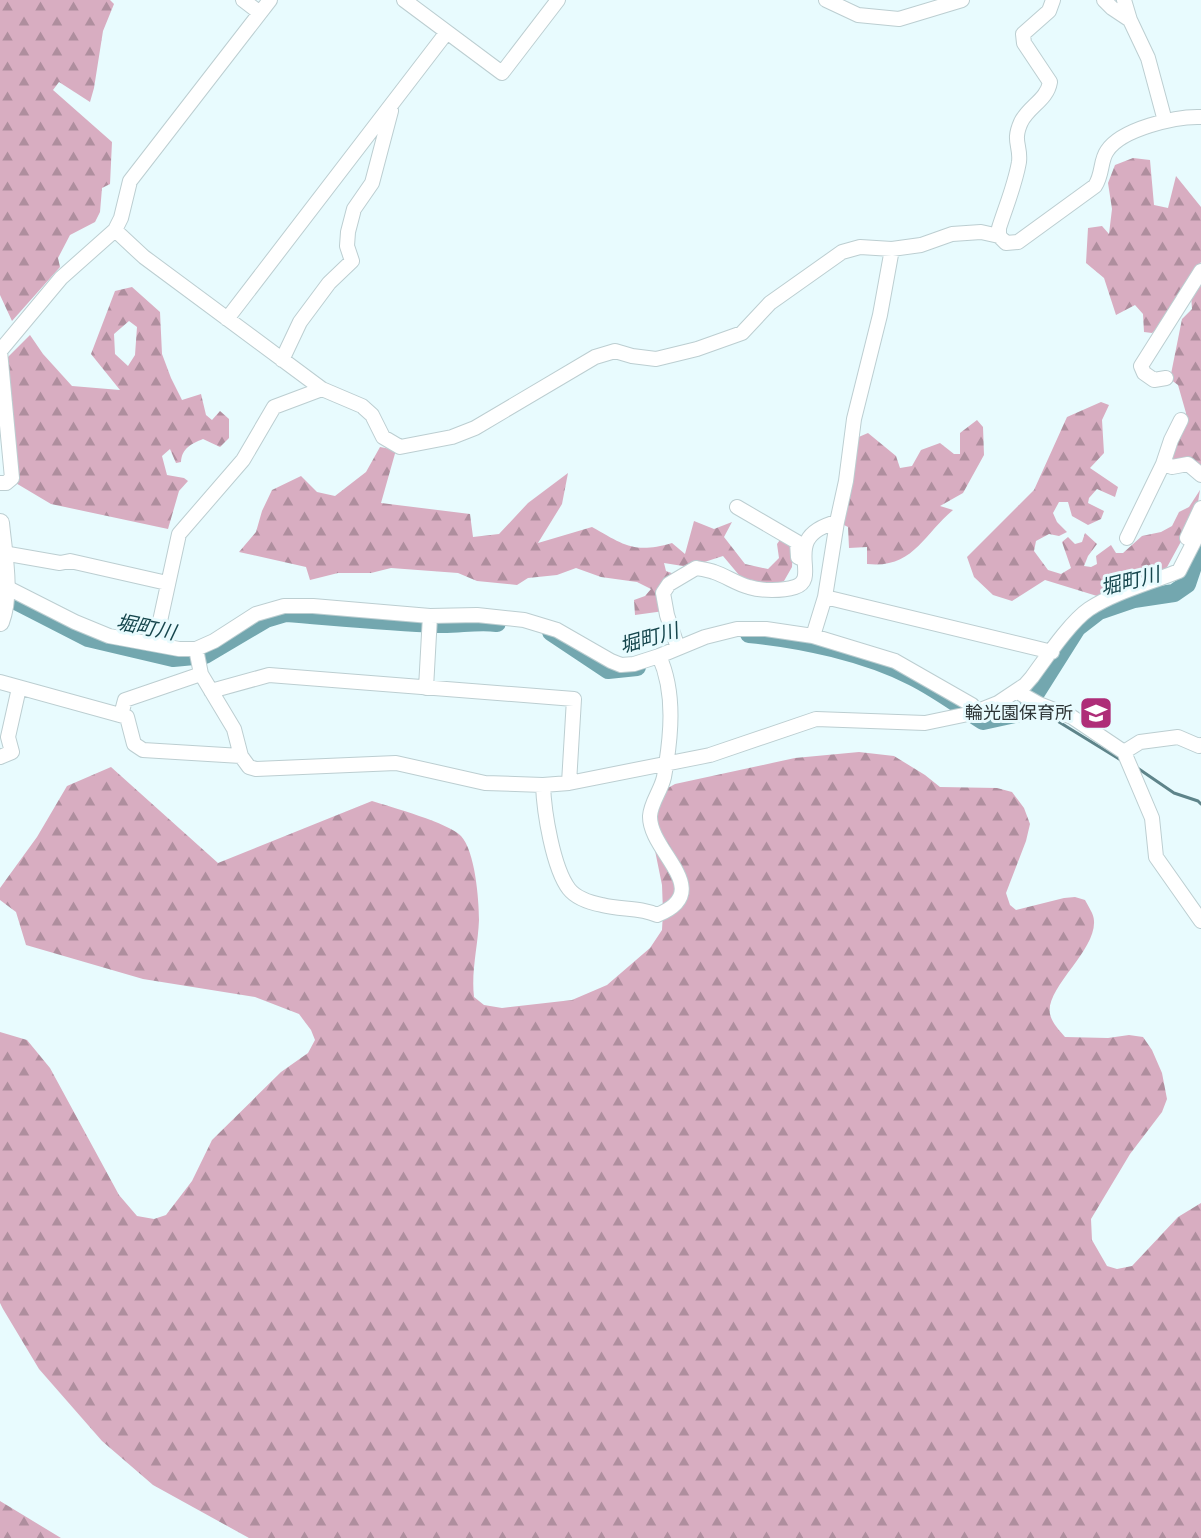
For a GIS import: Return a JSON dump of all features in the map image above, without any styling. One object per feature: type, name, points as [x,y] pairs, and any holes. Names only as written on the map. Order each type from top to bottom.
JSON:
[{"type":"main road","points":[[0,523],[3,553],[3,601]]},
{"type":"street","points":[[243,0],[260,14]]},
{"type":"street","points":[[0,483],[6,483],[12,478],[0,351],[61,278],[115,230],[121,218],[130,181],[270,0]]},
{"type":"street","points":[[404,0],[501,74],[558,0]]},
{"type":"street","points":[[826,0],[858,15],[899,19],[962,0]]},
{"type":"street","points":[[999,236],[999,228],[1016,178],[1019,157],[1015,138],[1022,120],[1049,91],[1050,82],[1024,43],[1023,34],[1048,11],[1053,0]]},
{"type":"street","points":[[1104,0],[1130,20]]},
{"type":"street","points":[[1124,0],[1130,20],[1148,58],[1165,121]]},
{"type":"street","points":[[227,320],[447,32]]},
{"type":"street","points":[[282,360],[300,322],[329,283],[352,261],[347,246],[348,232],[354,209],[372,183],[391,111],[388,109]]},
{"type":"street","points":[[115,230],[144,257],[322,389],[362,406],[372,415],[384,437],[400,447],[452,437],[475,428],[596,357],[615,351],[656,359],[697,349],[742,333],[770,303],[842,252],[860,247],[892,249],[921,245],[952,234],[981,232],[999,236],[1006,243],[1018,242],[1095,186],[1101,176],[1107,151],[1126,135],[1165,121],[1201,117]]},
{"type":"street","points":[[813,636],[825,597],[846,481],[854,419],[880,315],[892,249]]},
{"type":"street","points":[[1166,378],[1154,380],[1144,373],[1141,366],[1201,271]]},
{"type":"street","points":[[155,644],[179,534],[243,460],[274,407],[322,389]]},
{"type":"street","points":[[1127,538],[1163,464],[1181,420]]},
{"type":"street","points":[[1163,464],[1172,467],[1188,464],[1201,475]]},
{"type":"street","points":[[737,507],[796,542],[798,557],[805,561]]},
{"type":"street","points":[[1187,556],[1181,551],[1201,508]]},
{"type":"street","points":[[678,648],[667,615],[663,593],[669,584],[696,568],[714,572],[749,587],[775,589],[796,586],[806,575],[804,550],[808,538],[821,526],[837,522]]},
{"type":"street","points":[[196,649],[201,671],[234,729],[241,756],[249,767],[256,770],[396,763],[485,783],[543,785],[569,783],[710,755],[816,719],[926,723],[973,713],[998,703],[1020,688],[1074,623],[1088,610],[1108,599],[1179,572],[1201,528]]},
{"type":"street","points":[[3,553],[60,563],[70,561],[167,583]]},
{"type":"street","points":[[825,597],[1052,652]]},
{"type":"street","points":[[3,601],[75,622],[109,636],[178,649],[196,649],[214,641],[256,614],[284,606],[313,606],[430,616],[477,615],[524,620],[557,630],[621,665],[662,662],[678,648],[737,628],[766,629],[813,636],[895,661],[972,705],[973,713]]},
{"type":"street","points":[[426,688],[430,616]]},
{"type":"street","points":[[543,785],[548,826],[557,860],[570,890],[579,897],[601,905],[624,910],[646,909],[657,915],[678,903],[682,892],[679,876],[653,832],[650,817],[663,779],[671,709],[662,662]]},
{"type":"street","points":[[121,715],[125,700],[201,671]]},
{"type":"street","points":[[212,691],[269,675],[574,699],[569,783]]},
{"type":"street","points":[[0,682],[127,717],[134,744],[143,750],[241,756]]},
{"type":"street","points":[[0,757],[12,752],[8,736],[20,688]]},
{"type":"street","points":[[1020,688],[1039,705],[1072,717],[1124,752],[1152,818],[1156,857],[1201,921]]},
{"type":"street","points":[[1124,752],[1140,742],[1178,737],[1201,745]]},
{"type":"green space","points":[[0,0],[110,0],[114,4],[103,31],[90,102],[59,82],[53,90],[112,142],[110,184],[102,188],[100,212],[95,222],[70,235],[58,258],[60,267],[12,321],[0,295]]},
{"type":"green space","points":[[1133,158],[1150,160],[1154,205],[1168,208],[1176,176],[1201,207],[1201,262],[1164,323],[1152,333],[1144,332],[1143,314],[1135,305],[1116,315],[1104,278],[1086,263],[1088,228],[1102,226],[1109,234],[1112,209],[1108,183],[1115,165]]},
{"type":"green space","points":[[1201,279],[1201,466],[1170,463],[1171,447],[1183,426],[1186,413],[1178,385],[1170,379],[1182,319],[1192,309],[1191,295]]},
{"type":"green space","points":[[132,287],[160,312],[162,354],[182,400],[201,394],[206,415],[212,420],[220,411],[229,419],[229,438],[220,447],[203,439],[188,447],[183,453],[181,462],[176,463],[170,449],[162,456],[167,475],[188,481],[179,491],[168,529],[51,504],[14,482],[7,358],[30,335],[43,354],[72,386],[120,390],[91,354],[115,291]],"holes":[[[129,321],[137,327],[135,355],[128,366],[115,354],[114,334]]]},
{"type":"green space","points":[[1101,402],[1109,405],[1102,420],[1104,453],[1090,468],[1118,487],[1115,497],[1097,489],[1089,498],[1088,503],[1104,511],[1101,519],[1088,525],[1072,516],[1068,502],[1059,502],[1053,513],[1057,522],[1067,532],[1059,536],[1049,534],[1036,541],[1034,551],[1048,570],[1061,574],[1071,568],[1062,542],[1068,537],[1075,544],[1082,542],[1085,533],[1097,544],[1084,566],[1091,567],[1097,564],[1096,556],[1111,545],[1116,553],[1123,553],[1142,536],[1161,532],[1172,526],[1179,512],[1189,507],[1200,490],[1196,514],[1166,569],[1097,596],[1045,580],[1012,601],[993,595],[974,577],[967,557],[1034,490],[1067,417]]},
{"type":"green space","points":[[977,420],[983,427],[984,455],[963,493],[940,506],[953,510],[907,556],[883,564],[867,564],[867,547],[849,548],[848,527],[842,524],[854,439],[868,433],[896,456],[900,468],[912,466],[921,450],[940,443],[954,454],[960,454],[960,433]]},
{"type":"green space","points":[[380,447],[396,450],[381,503],[470,514],[473,537],[499,534],[528,503],[568,473],[562,504],[538,543],[592,527],[630,546],[648,548],[672,543],[685,554],[694,521],[714,529],[732,522],[724,537],[745,564],[768,569],[779,558],[777,544],[782,537],[793,547],[792,567],[784,581],[771,586],[744,581],[723,556],[689,567],[664,563],[666,571],[677,575],[664,611],[635,615],[634,600],[645,596],[651,589],[637,582],[601,577],[576,568],[557,575],[528,578],[517,585],[477,581],[458,573],[391,568],[371,573],[338,573],[310,580],[306,567],[239,552],[256,532],[262,511],[272,490],[301,476],[317,492],[335,496],[366,472]]},
{"type":"green space","points":[[859,752],[894,756],[940,787],[997,788],[1012,792],[1024,808],[1030,824],[1026,841],[1006,893],[1010,905],[1016,910],[1075,897],[1085,900],[1094,918],[1092,933],[1087,945],[1055,993],[1051,1004],[1052,1020],[1065,1037],[1108,1038],[1129,1035],[1143,1037],[1152,1050],[1162,1073],[1167,1099],[1162,1112],[1130,1154],[1091,1219],[1092,1240],[1107,1266],[1117,1269],[1132,1266],[1178,1217],[1201,1203],[1201,1538],[249,1538],[153,1485],[102,1441],[39,1369],[0,1303],[0,1032],[27,1040],[50,1068],[119,1195],[137,1216],[154,1219],[166,1215],[192,1181],[212,1140],[281,1072],[308,1053],[315,1040],[311,1030],[299,1014],[255,997],[143,979],[26,945],[16,912],[0,900],[0,888],[37,837],[67,786],[111,767],[218,863],[372,801],[419,816],[455,831],[466,843],[470,852],[478,900],[479,920],[473,978],[474,997],[484,1005],[502,1008],[572,1000],[607,985],[650,948],[662,930],[663,912],[662,885],[648,816],[652,797],[675,784],[795,758]]},
{"type":"green space","points":[[0,1501],[61,1538],[0,1538]]},
{"type":"waterway","name":"堀町川","points":[[749,634],[812,643],[895,668],[940,692],[983,721],[1024,712],[1077,628],[1099,611],[1134,599],[1174,593],[1187,584],[1201,543]]},
{"type":"waterway","name":"堀町川","points":[[0,593],[88,638],[173,658],[205,655],[266,619],[286,613],[419,623],[497,623]]},
{"type":"waterway","name":"堀町川","points":[[551,632],[608,670],[637,667]]},
{"type":"waterway","points":[[1024,712],[1046,714],[1124,762]]},
{"type":"waterway","points":[[1136,767],[1174,793],[1201,804]]},
{"type":"place","name":"輪光園保育所","points":[[1096,713]]}]
